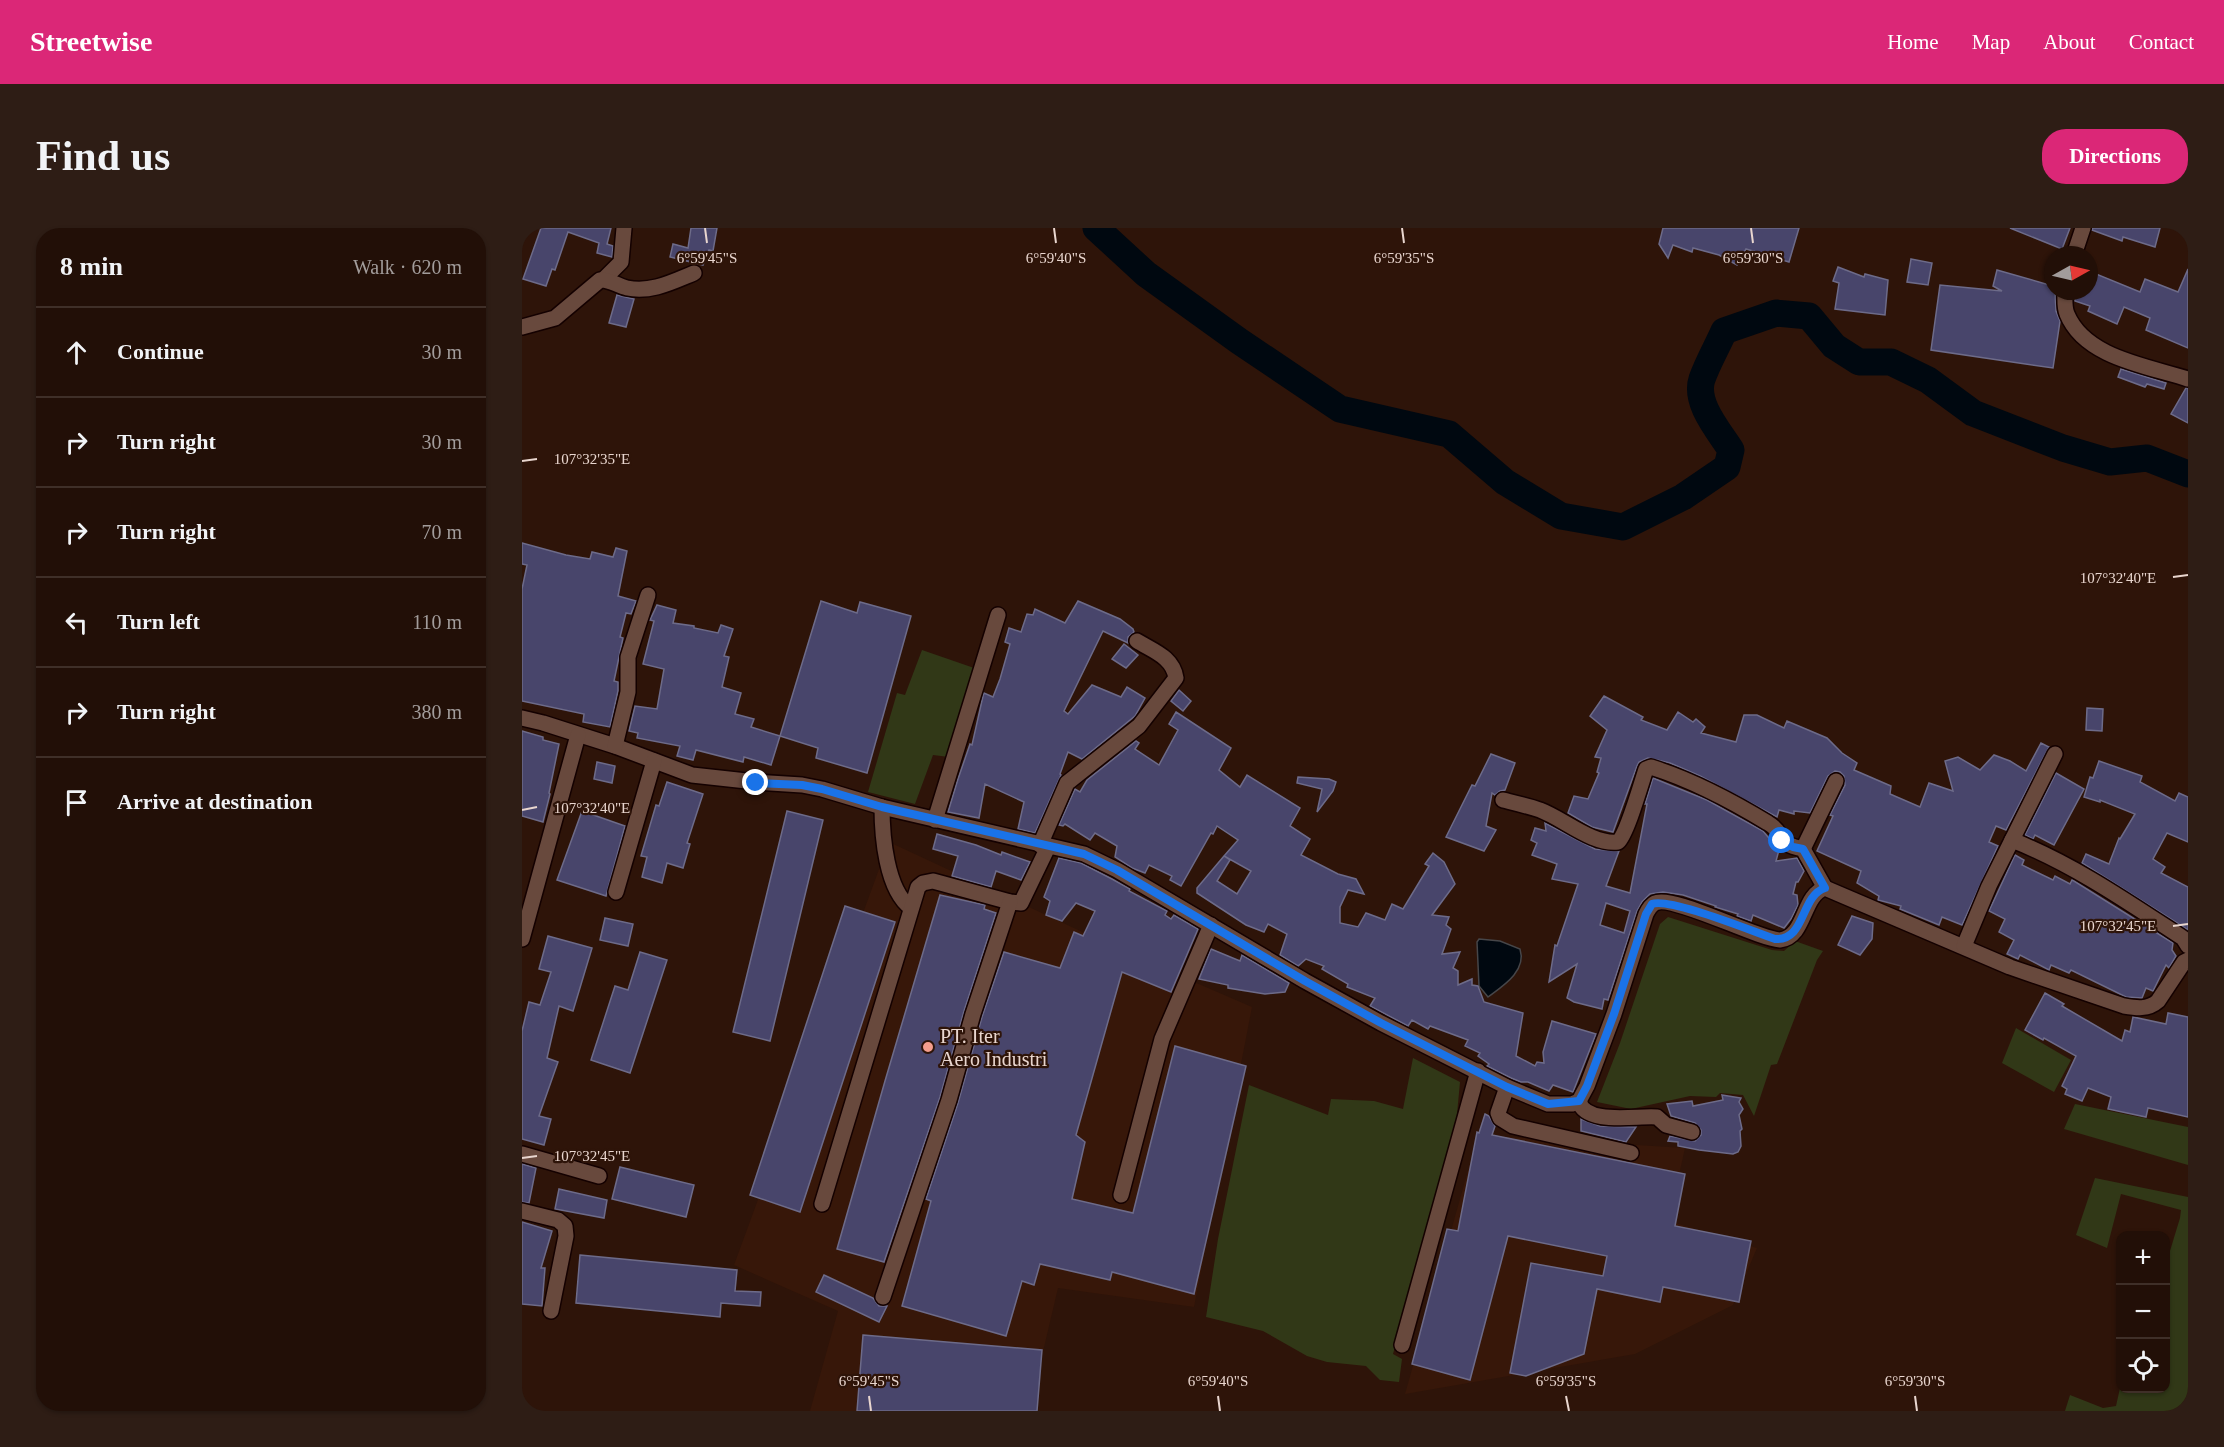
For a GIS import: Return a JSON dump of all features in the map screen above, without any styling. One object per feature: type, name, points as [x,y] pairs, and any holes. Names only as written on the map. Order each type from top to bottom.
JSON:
[{"type":"street","points":[[522,327],[555,318],[583,296],[595,283],[604,279],[621,262],[624,228]]},
{"type":"street","points":[[2077,246],[2083,228]]},
{"type":"street","points":[[604,279],[625,288],[646,290],[694,273]]},
{"type":"street","points":[[2065,300],[2066,312],[2072,323],[2087,341],[2104,353],[2188,378]]},
{"type":"street","points":[[615,746],[628,692],[628,657],[648,595]]},
{"type":"street","points":[[935,820],[998,615]]},
{"type":"street","points":[[822,1204],[918,887],[927,881],[1018,904],[1024,900],[1067,783],[1139,726],[1176,678],[1174,668],[1169,661],[1137,641]]},
{"type":"street","points":[[522,718],[615,746],[692,775],[756,783],[802,785],[822,789],[882,807],[1084,854],[1117,870],[1381,1023],[1507,1087],[1548,1104],[1579,1101]]},
{"type":"street","points":[[522,939],[578,735]]},
{"type":"street","points":[[1964,946],[1989,886],[2055,754]]},
{"type":"street","points":[[616,891],[654,761]]},
{"type":"street","points":[[1503,800],[1540,810],[1568,823],[1578,831],[1606,841],[1618,842],[1627,831],[1646,769],[1650,767],[1668,772],[1748,811],[1775,827],[1782,841],[1803,849],[1825,888],[2010,967],[2124,1006],[2139,1008],[2153,1005],[2158,1001],[2184,962],[2188,960]]},
{"type":"street","points":[[1803,849],[1836,781]]},
{"type":"street","points":[[882,807],[882,829],[888,866],[901,898],[911,908]]},
{"type":"street","points":[[2012,840],[2087,877],[2183,938],[2188,946]]},
{"type":"street","points":[[1692,1132],[1666,1125],[1657,1117],[1620,1118],[1585,1113],[1579,1101],[1611,1024],[1646,914],[1652,904],[1664,902],[1775,939],[1785,939],[1793,934],[1819,890],[1825,888]]},
{"type":"street","points":[[883,1297],[949,1100],[973,1014],[1010,902]]},
{"type":"street","points":[[1121,1195],[1162,1039],[1211,925]]},
{"type":"street","points":[[1402,1346],[1479,1071]]},
{"type":"street","points":[[1507,1087],[1498,1113],[1500,1118],[1513,1126],[1631,1153]]},
{"type":"street","points":[[522,1154],[599,1176]]},
{"type":"street","points":[[522,1211],[558,1220],[565,1226],[566,1236],[551,1311]]},
{"type":"shaded area","points":[[889,842],[1134,956],[1252,1007],[1194,1307],[1058,1288],[1029,1411],[810,1411],[838,1311],[734,1265]]},
{"type":"shaded area","points":[[1479,939],[1500,941],[1520,949],[1521,957],[1517,971],[1488,997],[1479,986],[1477,942]]},
{"type":"shaded area","points":[[1478,1135],[1685,1148],[1669,1221],[1757,1248],[1733,1305],[1635,1354],[1405,1394]]},
{"type":"green space","points":[[922,650],[977,669],[949,757],[933,755],[915,804],[868,792],[897,693],[905,695]]},
{"type":"green space","points":[[1668,917],[1772,950],[1784,951],[1795,941],[1823,951],[1817,960],[1777,1064],[1771,1065],[1754,1116],[1743,1095],[1720,1093],[1716,1097],[1690,1096],[1631,1109],[1597,1102],[1620,1043],[1660,924]]},
{"type":"green space","points":[[2016,1028],[2071,1060],[2054,1092],[2002,1063]]},
{"type":"green space","points":[[1413,1058],[1460,1082],[1456,1125],[1393,1354],[1402,1359],[1399,1382],[1380,1380],[1366,1366],[1327,1362],[1307,1356],[1263,1331],[1206,1317],[1218,1239],[1249,1085],[1328,1115],[1331,1099],[1374,1101],[1403,1109]]},
{"type":"green space","points":[[2075,1104],[2188,1127],[2188,1165],[2064,1129]]},
{"type":"green space","points":[[2095,1178],[2188,1197],[2188,1411],[2065,1411],[2070,1395],[2103,1408],[2116,1406],[2119,1393],[2170,1393],[2170,1251],[2181,1210],[2121,1194],[2107,1248],[2076,1235]]},
{"type":"building","points":[[541,228],[611,228],[607,244],[613,246],[612,257],[597,253],[599,243],[568,232],[555,270],[552,269],[546,286],[523,279]]},
{"type":"building","points":[[691,228],[717,228],[713,251],[709,250],[703,265],[670,257],[673,244],[688,248]]},
{"type":"building","points":[[1663,228],[1799,228],[1789,262],[1746,249],[1737,265],[1719,255],[1693,248],[1692,252],[1673,245],[1668,258],[1659,244]]},
{"type":"building","points":[[2010,228],[2070,228],[2063,246],[2055,246]]},
{"type":"building","points":[[2093,228],[2160,228],[2155,247],[2123,237],[2122,241],[2092,230]]},
{"type":"building","points":[[1911,259],[1932,263],[1928,285],[1907,282]]},
{"type":"building","points":[[1838,267],[1864,277],[1865,274],[1888,280],[1885,315],[1835,309],[1839,283],[1833,281]]},
{"type":"building","points":[[2188,269],[2188,348],[2146,330],[2150,318],[2124,307],[2117,324],[2088,311],[2090,306],[2075,301],[2098,300],[2098,275],[2140,292],[2145,279],[2178,292]]},
{"type":"building","points":[[1997,270],[2044,283],[2044,300],[2055,300],[2060,321],[2053,368],[1931,350],[1940,285],[2002,291],[1993,286]]},
{"type":"building","points":[[617,295],[634,299],[626,327],[609,323]]},
{"type":"building","points":[[2121,369],[2166,383],[2164,389],[2147,384],[2145,387],[2118,377]]},
{"type":"building","points":[[2188,388],[2188,423],[2171,414]]},
{"type":"building","points":[[522,543],[590,559],[592,552],[613,557],[616,548],[627,551],[618,596],[636,601],[631,614],[626,613],[620,637],[623,638],[614,681],[618,682],[618,691],[610,727],[583,722],[584,714],[522,701],[522,589],[527,565],[522,564]]},
{"type":"building","points":[[821,601],[857,613],[860,602],[911,616],[867,773],[816,758],[818,748],[780,736]]},
{"type":"building","points":[[1078,601],[1120,619],[1134,632],[1128,637],[1128,643],[1103,631],[1064,711],[1068,714],[1092,685],[1121,697],[1127,687],[1145,698],[1135,716],[1082,759],[1068,752],[1061,775],[1035,833],[1018,829],[1024,802],[985,784],[979,818],[948,812],[970,744],[972,745],[984,693],[993,697],[1000,679],[1010,644],[1005,642],[1009,628],[1021,632],[1027,614],[1033,615],[1035,609],[1065,623]]},
{"type":"building","points":[[657,605],[676,610],[673,623],[718,633],[721,625],[733,629],[724,656],[729,657],[722,687],[741,693],[735,714],[754,719],[751,727],[780,736],[771,765],[744,757],[743,762],[696,750],[693,760],[677,756],[680,746],[637,738],[638,733],[629,731],[635,706],[657,709],[664,669],[643,664],[654,621],[650,620]]},
{"type":"building","points":[[1124,644],[1138,655],[1126,668],[1112,659]]},
{"type":"building","points":[[1179,690],[1191,701],[1183,711],[1171,701]]},
{"type":"building","points":[[1604,696],[1643,717],[1641,720],[1667,730],[1678,712],[1693,722],[1696,719],[1705,727],[1701,733],[1736,742],[1744,715],[1757,715],[1784,728],[1787,721],[1827,738],[1842,753],[1857,763],[1854,770],[1891,786],[1890,794],[1920,807],[1929,783],[1953,791],[1945,761],[1958,757],[1980,770],[1994,755],[2026,771],[2041,743],[2049,747],[2006,830],[1996,826],[1989,842],[1998,846],[1962,925],[1942,917],[1939,925],[1900,909],[1901,906],[1878,900],[1879,896],[1857,883],[1861,871],[1817,851],[1833,816],[1830,815],[1845,785],[1844,776],[1840,772],[1835,771],[1828,776],[1810,813],[1794,811],[1794,814],[1779,810],[1777,817],[1700,776],[1670,763],[1648,758],[1639,762],[1637,766],[1613,832],[1592,827],[1568,813],[1574,796],[1588,799],[1599,773],[1597,772],[1601,758],[1595,757],[1607,730],[1590,716]]},
{"type":"building","points":[[2087,708],[2103,709],[2102,731],[2086,730]]},
{"type":"building","points":[[1176,712],[1231,748],[1219,770],[1240,787],[1247,775],[1300,808],[1290,826],[1310,839],[1301,855],[1338,874],[1356,879],[1364,894],[1348,890],[1340,907],[1340,923],[1358,927],[1366,913],[1385,920],[1392,904],[1403,909],[1429,866],[1425,864],[1433,853],[1444,862],[1455,884],[1432,915],[1449,917],[1446,925],[1451,929],[1442,954],[1460,952],[1453,968],[1458,971],[1458,985],[1472,979],[1472,985],[1478,986],[1484,1002],[1523,1013],[1516,1056],[1535,1066],[1537,1062],[1544,1063],[1543,1052],[1552,1021],[1596,1034],[1573,1092],[1553,1085],[1549,1091],[1511,1078],[1487,1066],[1489,1064],[1478,1056],[1480,1053],[1465,1046],[1468,1040],[1430,1026],[1428,1029],[1412,1020],[1408,1026],[1370,1006],[1375,998],[1347,987],[1348,984],[1322,969],[1324,966],[1306,959],[1298,966],[1280,955],[1287,934],[1268,924],[1264,932],[1246,925],[1197,893],[1197,888],[1224,856],[1238,840],[1217,826],[1181,886],[1170,880],[1172,876],[1149,865],[1145,873],[1132,868],[1115,857],[1117,846],[1095,833],[1090,840],[1065,824],[1059,825],[1075,789],[1080,792],[1087,780],[1136,741],[1139,743],[1135,749],[1159,765],[1178,730],[1169,724]],"holes":[[[1224,856],[1251,871],[1237,894],[1217,881],[1230,860]]]},
{"type":"building","points":[[522,731],[559,744],[543,822],[522,816]]},
{"type":"building","points":[[1491,754],[1515,763],[1505,790],[1495,795],[1492,793],[1486,826],[1496,830],[1484,851],[1446,837],[1472,785],[1475,786]]},
{"type":"building","points":[[2099,761],[2142,776],[2140,782],[2175,801],[2179,793],[2188,797],[2188,842],[2167,833],[2153,859],[2165,867],[2161,873],[2188,887],[2188,930],[2082,863],[2086,854],[2109,864],[2119,838],[2135,814],[2100,800],[2100,802],[2084,797],[2090,777],[2093,778]]},
{"type":"building","points":[[597,762],[615,766],[612,783],[594,779]]},
{"type":"building","points":[[2056,773],[2084,789],[2054,845],[2035,835],[2033,839],[2025,835]]},
{"type":"building","points":[[1298,777],[1329,779],[1336,782],[1333,791],[1317,812],[1322,789],[1297,783]]},
{"type":"building","points":[[1653,778],[1707,800],[1763,831],[1779,850],[1776,861],[1797,858],[1804,871],[1796,882],[1793,894],[1797,895],[1798,905],[1784,928],[1753,915],[1751,921],[1737,916],[1738,914],[1683,895],[1663,892],[1650,894],[1637,911],[1608,1000],[1604,999],[1602,1009],[1574,1002],[1567,998],[1577,964],[1549,982],[1555,945],[1557,946],[1578,884],[1552,879],[1557,864],[1532,855],[1537,843],[1531,840],[1535,828],[1546,831],[1545,823],[1595,849],[1619,851],[1606,886],[1630,893],[1647,804],[1645,804]],"holes":[[[1606,903],[1630,911],[1624,933],[1600,925]]]},
{"type":"building","points":[[667,782],[703,794],[687,843],[690,844],[683,868],[667,863],[662,883],[642,877],[647,857],[641,856],[656,805],[659,806]]},
{"type":"building","points":[[582,811],[625,826],[606,896],[557,880]]},
{"type":"building","points":[[787,811],[823,820],[770,1041],[733,1032]]},
{"type":"building","points":[[937,834],[1030,862],[1021,880],[996,871],[991,887],[952,876],[958,856],[933,849]]},
{"type":"building","points":[[2015,855],[2024,860],[2022,865],[2053,880],[2055,876],[2070,884],[2072,880],[2074,881],[2173,943],[2172,950],[2176,956],[2169,968],[2166,965],[2153,991],[2146,988],[2142,998],[2126,997],[2071,970],[2069,973],[2051,965],[2049,970],[2020,955],[2018,959],[2007,954],[2014,940],[1999,932],[2005,919],[1989,911]]},
{"type":"building","points":[[1059,858],[1081,863],[1167,911],[1165,915],[1171,919],[1174,915],[1198,929],[1171,992],[1122,972],[1076,1135],[1085,1142],[1072,1199],[1133,1213],[1175,1046],[1246,1066],[1194,1294],[1112,1272],[1110,1280],[1040,1264],[1034,1285],[1022,1281],[1006,1336],[902,1306],[931,1201],[926,1199],[1004,952],[1060,968],[1074,932],[1083,936],[1095,911],[1076,903],[1062,921],[1046,915],[1050,901],[1044,897]]},
{"type":"building","points":[[940,895],[985,905],[984,909],[996,913],[964,1011],[940,1097],[884,1262],[837,1249]]},
{"type":"building","points":[[845,906],[895,922],[800,1212],[750,1195]]},
{"type":"building","points":[[1852,916],[1873,923],[1872,939],[1860,955],[1838,945]]},
{"type":"building","points":[[605,918],[633,924],[628,946],[600,940]]},
{"type":"building","points":[[548,936],[592,948],[573,1011],[559,1006],[547,1058],[558,1062],[539,1116],[551,1119],[544,1145],[522,1139],[522,1031],[529,1002],[540,1005],[551,972],[539,969]]},
{"type":"building","points":[[1211,949],[1240,961],[1242,955],[1289,983],[1285,992],[1265,994],[1228,988],[1228,985],[1199,979]]},
{"type":"building","points":[[640,952],[667,960],[630,1073],[591,1060],[615,986],[628,990]]},
{"type":"building","points":[[2045,993],[2064,1004],[2062,1006],[2122,1041],[2125,1030],[2130,1032],[2133,1017],[2166,1024],[2168,1013],[2188,1017],[2188,1117],[2148,1108],[2146,1117],[2108,1109],[2111,1097],[2088,1088],[2082,1101],[2065,1094],[2067,1089],[2062,1086],[2076,1056],[2025,1030]]},
{"type":"building","points":[[1722,1095],[1741,1098],[1739,1102],[1743,1109],[1739,1115],[1742,1129],[1740,1131],[1741,1146],[1738,1152],[1733,1154],[1699,1150],[1678,1146],[1678,1142],[1668,1141],[1670,1136],[1695,1141],[1701,1135],[1701,1130],[1695,1123],[1671,1116],[1667,1104],[1692,1101],[1693,1106],[1723,1100]]},
{"type":"building","points":[[1485,1114],[1495,1126],[1492,1135],[1685,1174],[1675,1226],[1751,1241],[1739,1302],[1663,1287],[1660,1302],[1597,1289],[1584,1354],[1526,1376],[1510,1373],[1531,1263],[1603,1276],[1607,1256],[1508,1236],[1470,1380],[1412,1364],[1447,1229],[1458,1231],[1477,1132],[1479,1133]]},
{"type":"building","points":[[1581,1119],[1600,1126],[1636,1127],[1626,1142],[1581,1131]]},
{"type":"building","points":[[522,1164],[536,1168],[529,1203],[522,1202]]},
{"type":"building","points":[[620,1167],[694,1185],[686,1217],[612,1199]]},
{"type":"building","points":[[559,1189],[607,1200],[604,1218],[555,1209]]},
{"type":"building","points":[[522,1222],[552,1231],[541,1268],[545,1268],[542,1306],[522,1304]]},
{"type":"building","points":[[580,1255],[737,1270],[735,1291],[761,1292],[760,1306],[721,1303],[720,1317],[576,1303]]},
{"type":"building","points":[[824,1275],[873,1298],[879,1306],[887,1306],[879,1322],[816,1292]]},
{"type":"building","points":[[863,1335],[1042,1350],[1037,1411],[857,1411]]},
{"type":"waterway","points":[[1096,228],[1146,274],[1239,341],[1340,409],[1449,434],[1505,482],[1561,516],[1623,527],[1683,497],[1727,467],[1731,450],[1704,407],[1700,388],[1702,379],[1724,331],[1776,313],[1809,316],[1834,346],[1859,362],[1891,362],[1928,380],[1973,413],[2063,448],[2110,462],[2147,458],[2188,474]]},
{"type":"place","name":"PT. Iter Aero Industri","points":[[928,1047]]},
{"type":"route","points":[[756,783],[802,785],[822,789],[882,807],[1084,854],[1117,870],[1381,1023],[1507,1087],[1548,1104],[1572,1104],[1579,1101],[1587,1086],[1614,1014],[1646,914],[1652,904],[1664,902],[1775,939],[1785,939],[1793,934],[1813,898],[1819,890],[1825,888],[1803,849],[1782,841]]}]
